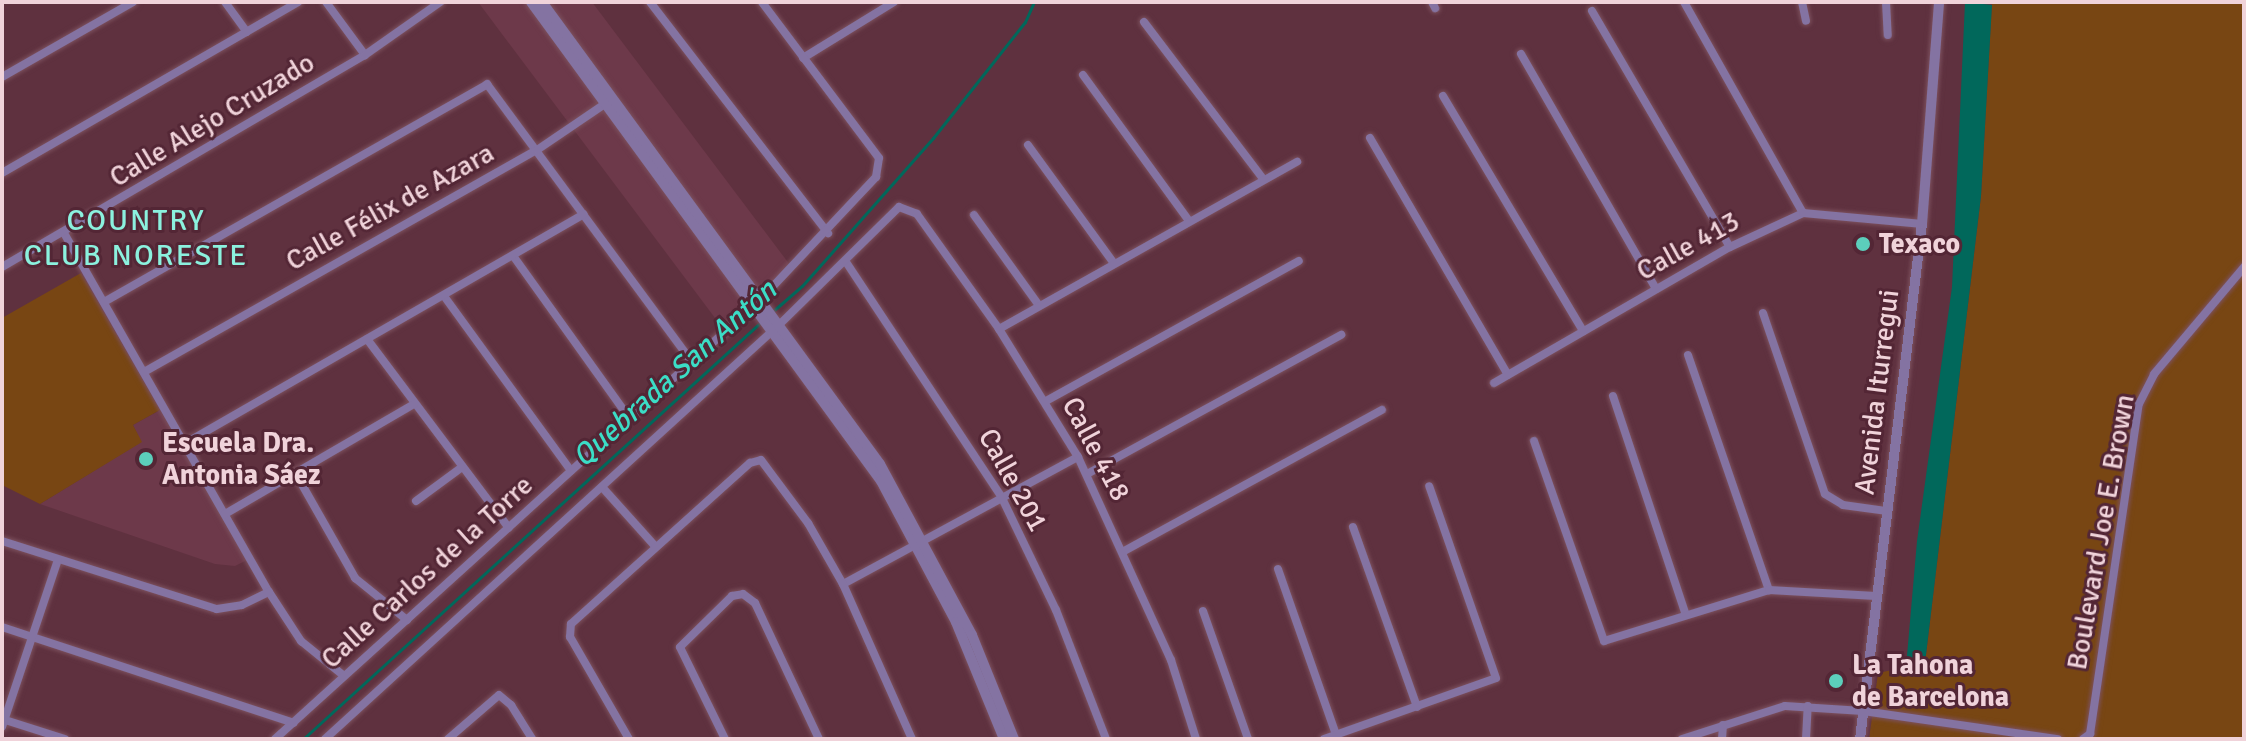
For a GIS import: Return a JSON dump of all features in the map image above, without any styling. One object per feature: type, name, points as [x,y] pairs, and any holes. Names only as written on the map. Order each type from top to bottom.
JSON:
[{"type":"street","points":[[2,77],[133,2]]},
{"type":"street","points":[[225,2],[247,32]]},
{"type":"street","points":[[2,173],[298,2]]},
{"type":"street","points":[[326,2],[365,55]]},
{"type":"street","name":"Calle Alejo Cruzado","points":[[2,267],[365,55],[440,2]]},
{"type":"street","points":[[531,2],[609,101],[880,464],[972,635],[1014,739]]},
{"type":"street","points":[[542,2],[609,101]]},
{"type":"street","points":[[650,2],[828,233]]},
{"type":"street","points":[[762,2],[803,58],[894,2]]},
{"type":"street","points":[[1684,2],[1803,213],[1922,224]]},
{"type":"street","points":[[1802,2],[1806,21]]},
{"type":"street","points":[[1886,2],[1888,35]]},
{"type":"street","name":"Avenida Iturregui","points":[[1860,739],[1922,224],[1939,2]]},
{"type":"street","points":[[1592,11],[1730,247]]},
{"type":"street","points":[[1144,22],[1263,179]]},
{"type":"street","points":[[1521,54],[1656,289]]},
{"type":"street","name":"Calle Carlos de la Torre","points":[[275,739],[758,302],[828,233],[880,168],[879,158],[803,58]]},
{"type":"street","points":[[1083,75],[1189,221]]},
{"type":"street","points":[[104,302],[487,84],[692,362]]},
{"type":"street","points":[[1443,96],[1583,331]]},
{"type":"street","name":"Calle Félix de Azara","points":[[144,372],[537,150],[609,101]]},
{"type":"street","points":[[1370,138],[1508,375]]},
{"type":"street","points":[[1028,145],[1113,262]]},
{"type":"street","points":[[999,329],[1038,304],[1297,162]]},
{"type":"street","name":"Calle 418","points":[[846,262],[892,209],[907,208],[917,214],[999,329],[1078,457],[1124,551],[1171,660],[1196,739]]},
{"type":"street","name":"Calle 413","points":[[1494,383],[1730,247],[1803,213]]},
{"type":"street","points":[[184,444],[584,214]]},
{"type":"street","points":[[974,215],[1038,304]]},
{"type":"street","points":[[64,233],[269,592],[301,641],[344,676]]},
{"type":"street","points":[[514,257],[630,419]]},
{"type":"street","points":[[1046,401],[1299,261]]},
{"type":"street","points":[[325,739],[846,262]]},
{"type":"street","name":"Calle 201","points":[[846,262],[1002,498],[1056,610],[1106,739]]},
{"type":"street","name":"Boulevard Joe E. Brown","points":[[2083,739],[2090,734],[2139,404],[2154,374],[2244,267]]},
{"type":"street","points":[[444,296],[571,471]]},
{"type":"street","points":[[1763,313],[1825,494],[1840,504],[1886,511]]},
{"type":"street","points":[[1087,474],[1341,335]]},
{"type":"street","points":[[367,339],[509,528]]},
{"type":"street","points":[[1688,355],[1769,590]]},
{"type":"street","points":[[1613,396],[1685,613]]},
{"type":"street","points":[[225,514],[414,404]]},
{"type":"street","points":[[1124,551],[1382,410]]},
{"type":"street","points":[[1534,441],[1607,640],[1685,613],[1769,590],[1876,596]]},
{"type":"street","points":[[843,584],[1078,457]]},
{"type":"street","points":[[629,739],[570,637],[571,624],[750,463],[761,460],[808,523],[843,584],[912,739]]},
{"type":"street","points":[[416,501],[461,468]]},
{"type":"street","points":[[296,474],[355,578],[407,620]]},
{"type":"street","points":[[1324,739],[1496,678],[1429,486]]},
{"type":"street","points":[[602,487],[655,546]]},
{"type":"street","points":[[1353,527],[1417,707]]},
{"type":"street","points":[[2,541],[217,609],[242,605],[269,592]]},
{"type":"street","points":[[920,542],[1004,739]]},
{"type":"street","points":[[58,560],[3,722],[65,739]]},
{"type":"street","points":[[1278,569],[1336,735]]},
{"type":"street","points":[[725,739],[680,647],[732,596],[743,594],[755,603],[819,739]]},
{"type":"street","points":[[1203,611],[1248,739]]},
{"type":"street","points":[[2,627],[294,723]]},
{"type":"street","points":[[448,739],[499,695],[511,705],[532,739]]},
{"type":"street","points":[[1682,739],[1785,706],[1808,706],[2058,739]]},
{"type":"street","points":[[1806,739],[1808,706]]},
{"type":"street","points":[[1722,739],[1723,725]]},
{"type":"shaded area","points":[[478,2],[592,2],[790,265],[721,326]]},
{"type":"shaded area","points":[[1965,2],[1992,5],[1981,196],[1925,663],[1906,667],[1917,541],[1952,287]]},
{"type":"shaded area","points":[[1992,2],[2244,2],[2244,739],[1869,739],[1878,673],[1925,663],[1981,196]]},
{"type":"shaded area","points":[[81,273],[160,410],[133,425],[142,442],[40,504],[2,485],[2,318]]},
{"type":"shaded area","points":[[160,410],[247,560],[235,566],[215,564],[40,504],[141,442],[133,425]]},
{"type":"waterway","name":"Quebrada San Antón","points":[[773,311],[802,286],[933,138],[1025,22],[1034,2]]},
{"type":"waterway","name":"Quebrada San Antón","points":[[303,739],[762,321]]},
{"type":"place","name":"Texaco","points":[[1863,244]]},
{"type":"place","name":"Escuela Dra. Antonia Sáez","points":[[146,459]]},
{"type":"place","name":"La Tahona de Barcelona","points":[[1836,681]]},
{"type":"district","name":"COUNTRY CLUB NORESTE","points":[[136,238]]}]
